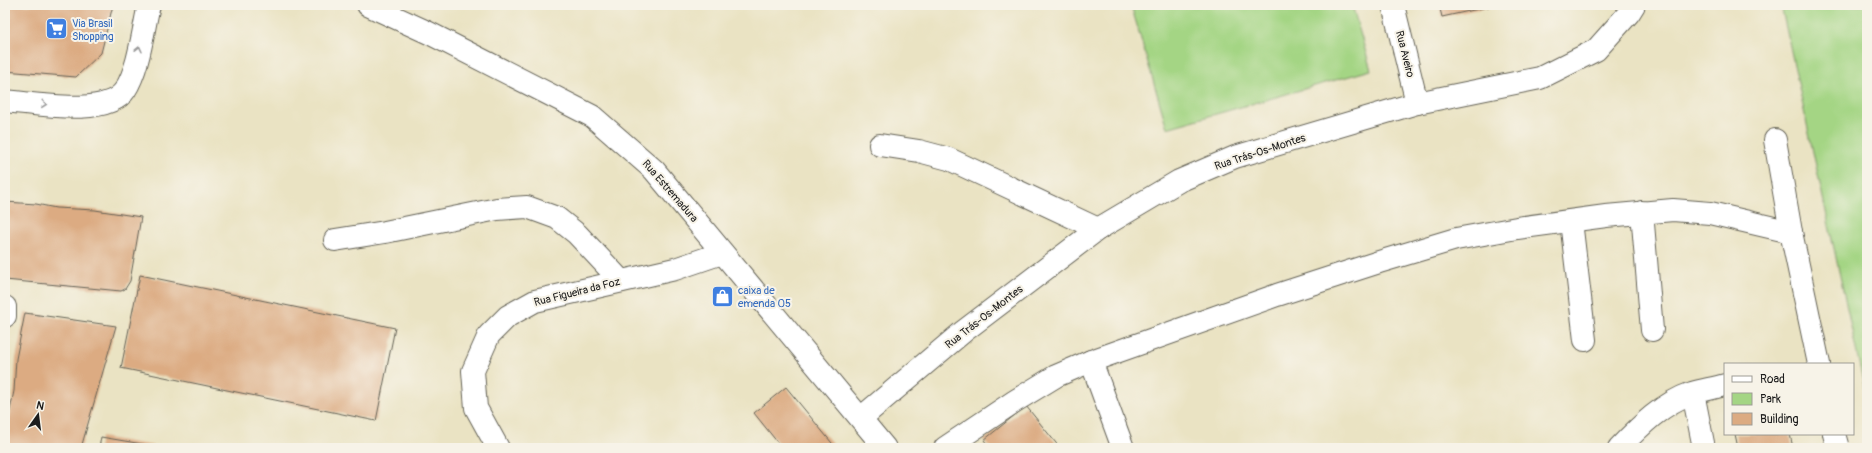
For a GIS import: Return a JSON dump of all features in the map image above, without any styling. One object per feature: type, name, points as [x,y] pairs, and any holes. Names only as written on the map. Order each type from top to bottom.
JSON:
[{"type":"street","points":[[5,100],[68,106],[94,106],[112,101],[125,91],[133,75],[149,5]]},
{"type":"street","name":"Rua Estremadura","points":[[368,5],[429,33],[592,116],[654,170],[885,448]]},
{"type":"street","name":"Rua Aveiro","points":[[1393,5],[1417,103]]},
{"type":"street","name":"Rua Trás-Os-Montes","points":[[861,418],[964,331],[1098,229],[1179,182],[1235,157],[1417,103],[1540,78],[1596,50],[1629,13],[1634,5]]},
{"type":"street","points":[[1775,140],[1791,232],[1819,363]]},
{"type":"street","points":[[880,145],[920,151],[949,159],[1098,229]]},
{"type":"street","points":[[335,240],[385,232],[497,209],[527,207],[557,218],[577,234],[621,281]]},
{"type":"street","points":[[945,448],[1015,401],[1056,376],[1091,361],[1277,295],[1456,239],[1517,228],[1642,212],[1673,210],[1710,213],[1791,232]]},
{"type":"street","points":[[1642,212],[1652,330]]},
{"type":"street","points":[[1572,221],[1585,340]]},
{"type":"street","name":"Rua Figueira da Foz","points":[[498,448],[476,408],[473,371],[489,335],[508,316],[535,301],[675,268],[722,253]]},
{"type":"street","points":[[5,307],[5,316]]},
{"type":"street","points":[[1091,361],[1123,448]]},
{"type":"street","points":[[1628,444],[1656,413],[1675,401],[1692,393],[1724,385]]},
{"type":"street","points":[[1692,393],[1704,448]]},
{"type":"street","points":[[1834,435],[1838,448]]},
{"type":"green space","points":[[1131,5],[1352,5],[1371,70],[1167,128]]},
{"type":"green space","points":[[1781,5],[1867,5],[1867,400]]},
{"type":"building","name":"Via Brasil Shopping","points":[[5,5],[113,5],[101,53],[76,77],[5,71]]},
{"type":"building","points":[[1439,5],[1492,5],[1492,6],[1442,17]]},
{"type":"building","points":[[5,202],[36,204],[56,208],[95,210],[141,217],[130,281],[125,289],[121,291],[5,280]]},
{"type":"building","points":[[140,275],[395,328],[376,421],[121,368]]},
{"type":"building","points":[[25,313],[116,326],[81,448],[5,448],[5,434],[14,391],[16,359]]},
{"type":"building","points":[[786,387],[836,448],[782,448],[754,413]]},
{"type":"building","points":[[1026,406],[1060,448],[990,448],[984,440]]},
{"type":"building","points":[[1735,435],[1790,435],[1793,448],[1738,448]]},
{"type":"building","points":[[101,437],[160,447],[160,448],[99,448]]},
{"type":"place","name":"Via Brasil Shopping","points":[[56,29]]},
{"type":"place","name":"caixa de emenda 05","points":[[722,296]]}]
